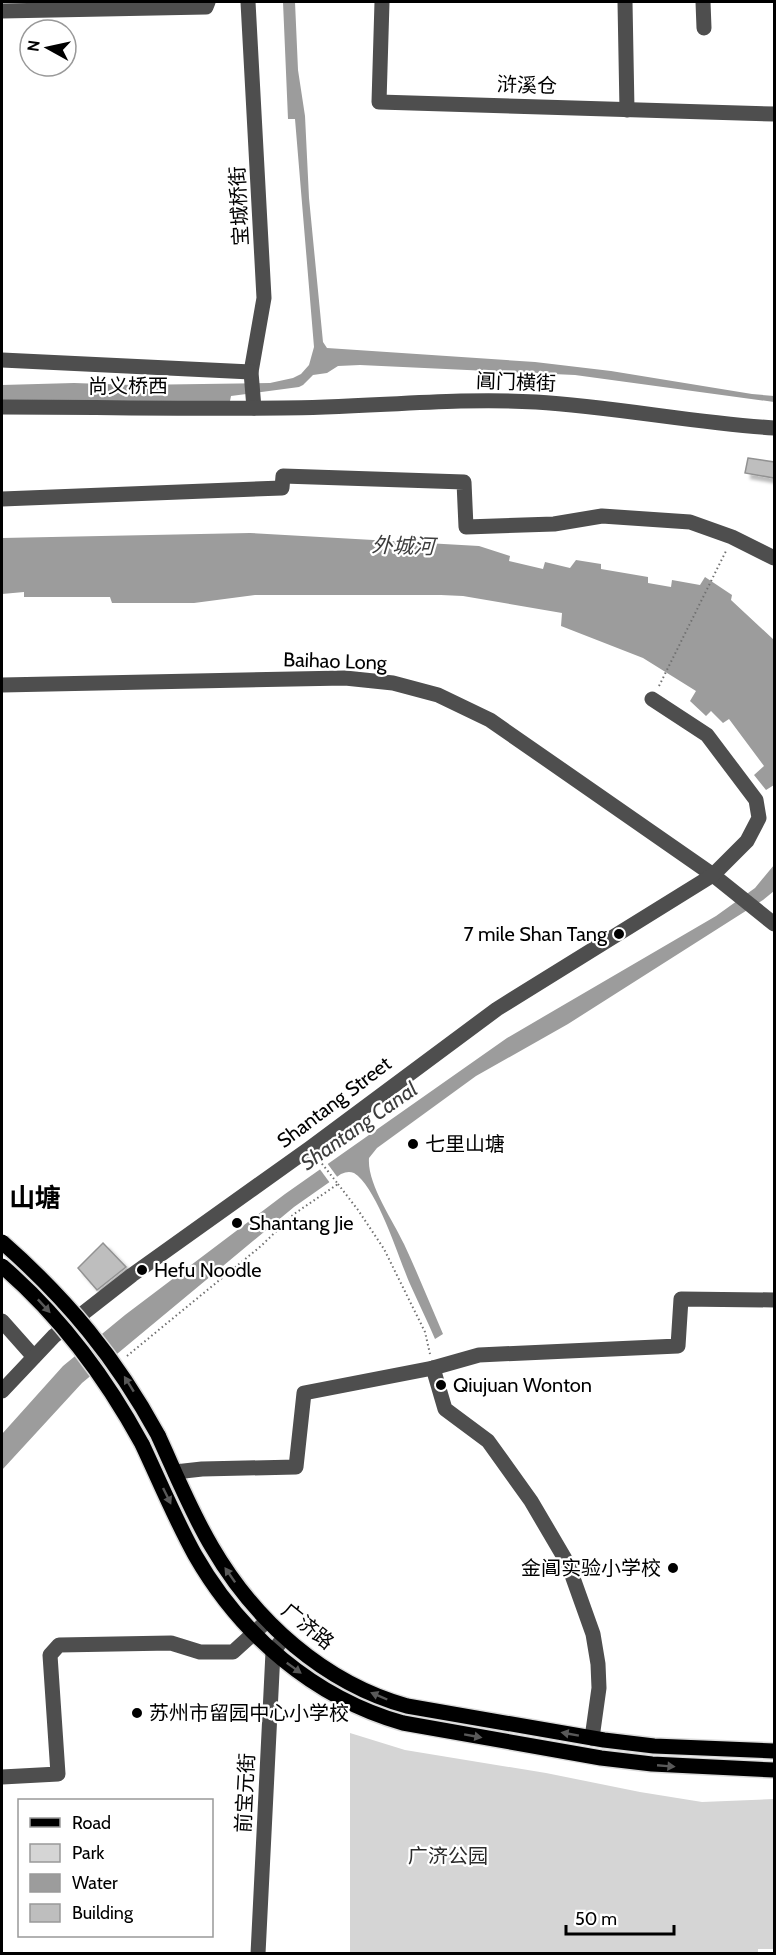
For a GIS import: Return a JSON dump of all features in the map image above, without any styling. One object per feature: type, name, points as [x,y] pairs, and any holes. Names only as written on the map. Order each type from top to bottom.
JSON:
[{"type":"main road","name":"广济路","points":[[2,1242],[50,1285],[93,1334],[130,1385],[158,1435],[209,1543],[244,1594],[284,1637],[319,1664],[346,1680],[399,1703],[592,1738],[681,1749],[774,1751]]},
{"type":"main road","name":"广济路","points":[[2,1266],[37,1298],[78,1346],[114,1395],[142,1444],[197,1558],[225,1599],[254,1634],[273,1652],[309,1679],[374,1714],[403,1723],[601,1758],[652,1764],[774,1770]]},
{"type":"street","points":[[2,11],[206,7],[208,2]]},
{"type":"street","name":"宝城桥街","points":[[248,2],[264,298],[251,376],[254,403]]},
{"type":"street","name":"浒溪仓","points":[[382,2],[379,102],[774,114]]},
{"type":"street","points":[[625,2],[627,110]]},
{"type":"street","points":[[702,2],[704,28]]},
{"type":"street","points":[[2,360],[251,376]]},
{"type":"street","name":"阊门横街","points":[[254,403],[282,408],[446,401],[536,402],[635,412],[717,424],[774,428]]},
{"type":"street","name":"尚义桥西","points":[[2,407],[254,403]]},
{"type":"street","points":[[2,499],[282,488],[283,476],[464,482],[466,527],[554,524],[602,516],[690,522],[732,537],[774,558]]},
{"type":"street","name":"Baihao Long","points":[[2,685],[345,678],[393,683],[438,695],[490,720],[713,875],[774,923]]},
{"type":"street","name":"Shantang Street","points":[[2,1391],[54,1336],[132,1275],[310,1148],[496,1009],[713,875],[747,841],[759,818],[756,800],[707,735],[652,699]]},
{"type":"street","points":[[175,1472],[202,1469],[296,1467],[304,1393],[433,1368],[479,1355],[678,1346],[681,1299],[774,1300]]},
{"type":"street","points":[[2,1321],[34,1357]]},
{"type":"street","points":[[433,1368],[445,1408],[488,1441],[531,1501],[568,1564],[592,1634],[598,1664],[599,1688],[592,1738]]},
{"type":"street","points":[[2,1778],[58,1774],[50,1654],[59,1645],[171,1643],[200,1652],[233,1652],[267,1621]]},
{"type":"street","points":[[273,1652],[284,1637]]},
{"type":"street","name":"前宝元街","points":[[258,1953],[273,1652]]},
{"type":"path","points":[[660,684],[715,576],[732,537]]},
{"type":"path","points":[[323,1165],[358,1210],[384,1249],[426,1332],[433,1368]]},
{"type":"path","points":[[126,1357],[261,1246],[294,1214],[338,1184]]},
{"type":"green space","name":"广济公园","points":[[350,1733],[405,1750],[702,1802],[774,1799],[774,1949],[758,1949],[758,1954],[350,1953]]},
{"type":"water","points":[[283,2],[295,2],[298,70],[305,116],[309,198],[323,342],[327,348],[535,362],[611,371],[774,396],[774,402],[575,375],[360,365],[338,366],[327,373],[313,375],[299,387],[231,396],[230,401],[2,404],[2,385],[270,383],[293,378],[301,374],[309,365],[314,347],[295,119],[288,119]]},
{"type":"water","name":"外城河","points":[[250,533],[479,546],[510,556],[509,561],[543,569],[545,562],[570,568],[576,560],[601,564],[601,569],[648,577],[648,583],[671,587],[672,580],[700,585],[705,577],[732,595],[731,600],[774,640],[774,785],[766,790],[754,775],[764,766],[729,719],[723,723],[711,711],[706,716],[690,701],[696,691],[643,658],[561,626],[562,613],[463,596],[441,595],[255,595],[194,603],[112,603],[110,597],[24,597],[24,592],[2,594],[2,538]]},
{"type":"water","points":[[774,865],[774,891],[763,900],[568,1024],[476,1076],[377,1148],[369,1158],[369,1168],[376,1190],[404,1244],[443,1334],[435,1339],[371,1193],[354,1173],[344,1173],[294,1207],[82,1383],[2,1470],[2,1434],[63,1366],[125,1315],[285,1194],[507,1038],[716,916],[755,888]]},
{"type":"pier","points":[[327,1163],[338,1178],[330,1183],[319,1168]]},
{"type":"building","points":[[748,458],[774,462],[774,478],[745,473]]},
{"type":"building","points":[[103,1243],[126,1267],[97,1290],[78,1268]]},
{"type":"place","name":"7 mile Shan Tang","points":[[619,934]]},
{"type":"place","name":"七里山塘","points":[[413,1144]]},
{"type":"place","name":"Shantang Jie","points":[[237,1223]]},
{"type":"place","name":"Hefu Noodle","points":[[142,1270]]},
{"type":"place","name":"Qiujuan Wonton","points":[[441,1385]]},
{"type":"place","name":"金阊实验小学校","points":[[673,1568]]},
{"type":"place","name":"苏州市留园中心小学校","points":[[137,1713]]},
{"type":"district","name":"山塘","points":[[35,1198]]},
{"type":"water label","name":"Shantang Canal","points":[[359,1126]]}]
